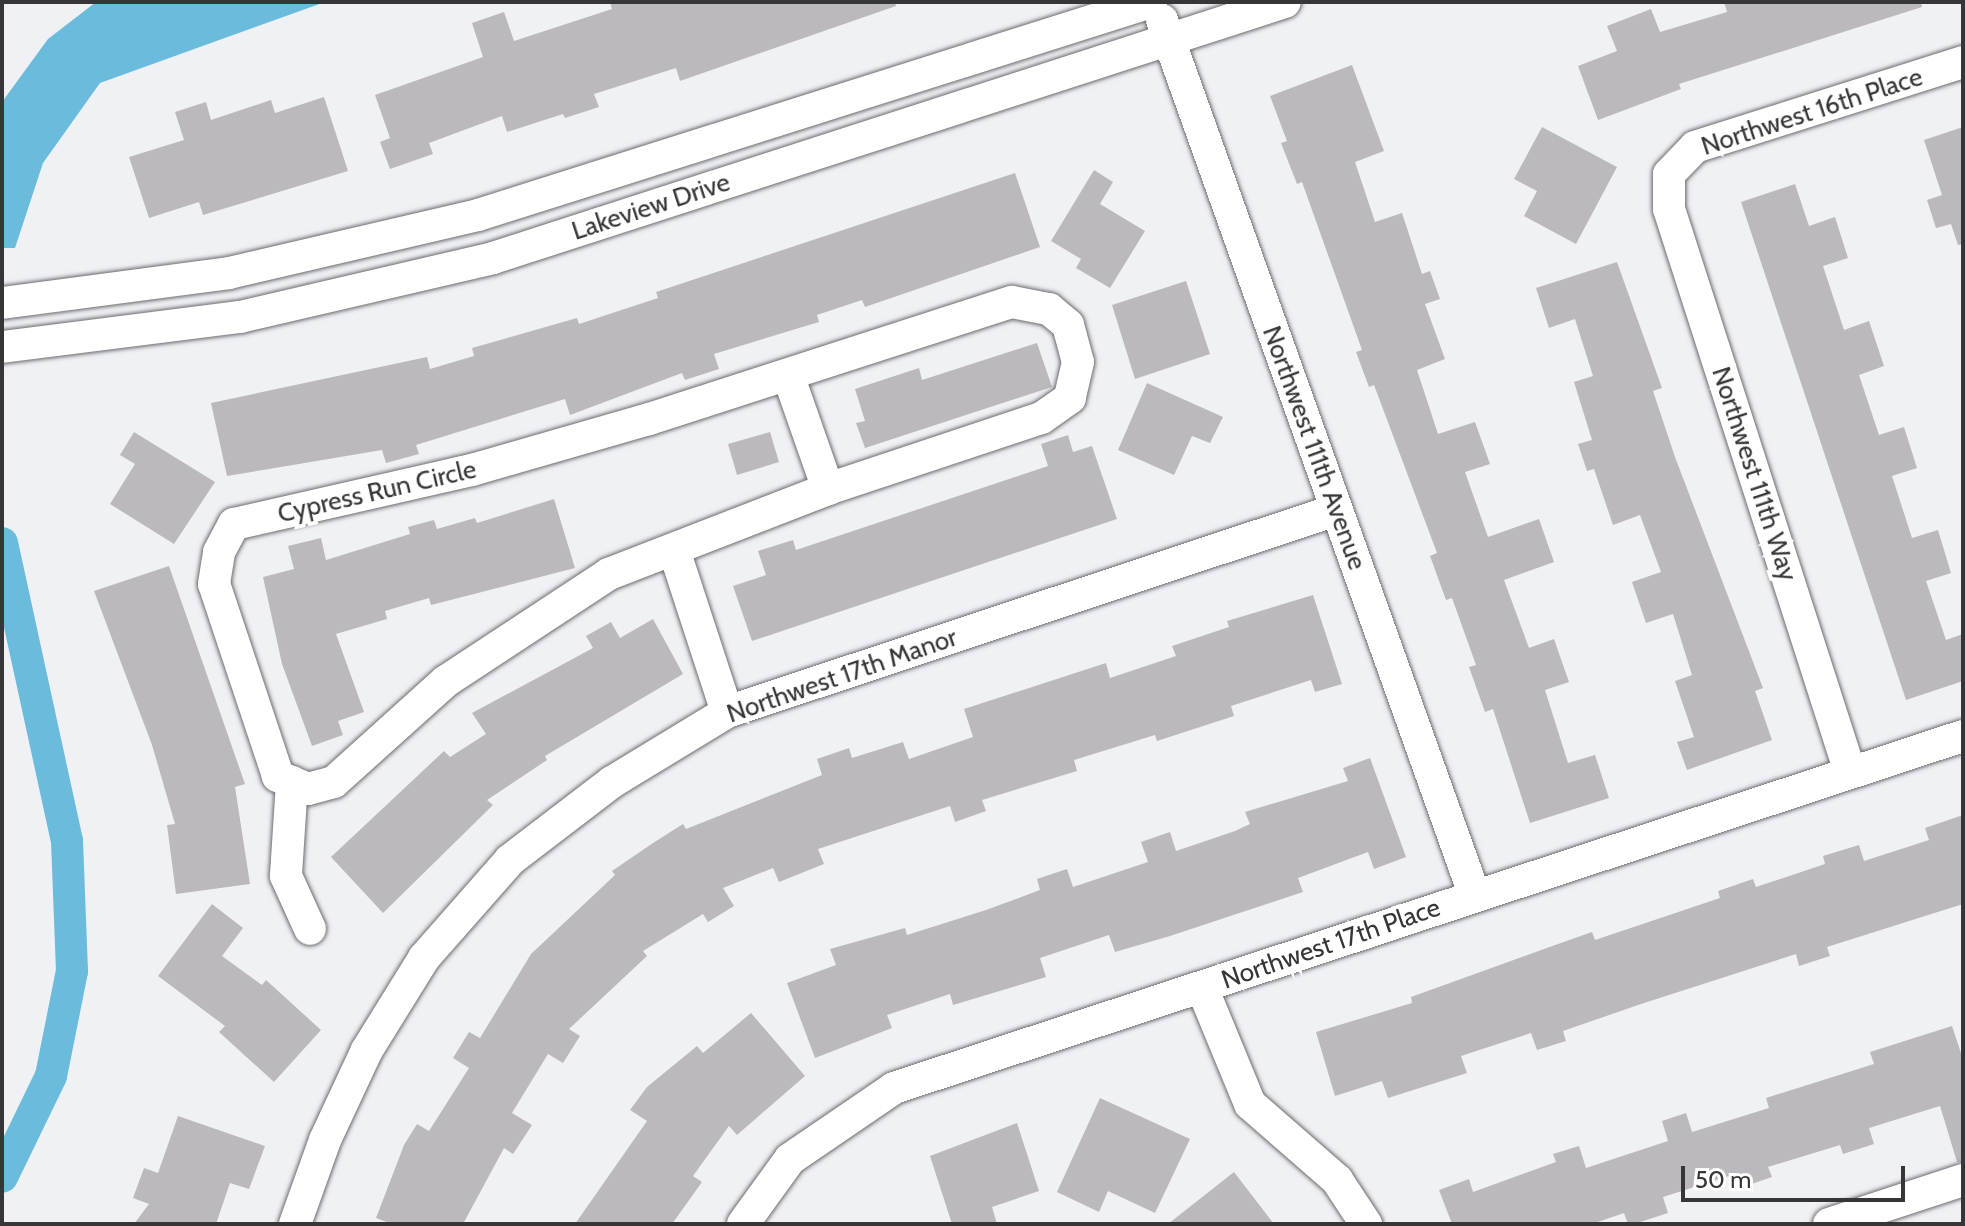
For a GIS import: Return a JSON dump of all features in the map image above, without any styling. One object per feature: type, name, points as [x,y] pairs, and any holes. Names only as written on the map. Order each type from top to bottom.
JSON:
[{"type":"street","name":"Northwest 111th Avenue","points":[[1152,2],[1170,40],[1474,894]]},
{"type":"street","name":"Lakeview Drive","points":[[2,303],[229,273],[478,215],[1152,2]]},
{"type":"street","name":"Lakeview Drive","points":[[2,347],[240,317],[493,258],[1285,2]]},
{"type":"street","name":"Northwest 16th Place","points":[[1669,174],[1695,147],[1963,62]]},
{"type":"street","name":"Northwest 111th Way","points":[[1669,174],[1669,209],[1850,772]]},
{"type":"street","name":"Cypress Run Circle","points":[[1012,302],[1049,309],[1068,325],[1078,362],[1070,398],[1041,418],[828,489],[609,574],[531,621],[446,681],[334,782],[308,789],[278,776],[214,584],[219,552],[234,524],[472,470],[788,375],[1012,302]]},
{"type":"street","points":[[788,375],[828,489]]},
{"type":"street","name":"Northwest 17th Manor","points":[[295,1224],[325,1140],[367,1050],[424,958],[510,860],[612,782],[727,712],[1336,510]]},
{"type":"street","points":[[674,550],[727,712]]},
{"type":"street","name":"Northwest 17th Place","points":[[743,1224],[790,1159],[894,1088],[1203,990],[1474,894],[1963,736]]},
{"type":"street","points":[[292,782],[286,876],[310,929]]},
{"type":"street","points":[[1203,990],[1250,1104],[1337,1180],[1366,1224]]},
{"type":"street","points":[[1829,1224],[1963,1180]]},
{"type":"water","points":[[96,2],[325,2],[100,83],[43,163],[15,248],[2,248],[2,102],[48,39]]},
{"type":"building","points":[[610,2],[895,2],[896,6],[680,81],[676,68],[594,94],[599,107],[565,118],[563,114],[507,132],[502,116],[429,143],[433,154],[390,169],[380,142],[390,138],[375,95],[483,57],[472,23],[504,12],[514,41],[612,9]]},
{"type":"building","points":[[1724,2],[1921,2],[1922,7],[1679,84],[1681,89],[1598,120],[1578,66],[1617,51],[1607,26],[1651,9],[1660,32],[1727,12]]},
{"type":"building","points":[[1352,65],[1384,151],[1355,162],[1375,222],[1402,213],[1422,274],[1430,271],[1440,299],[1425,304],[1445,359],[1417,370],[1438,434],[1475,422],[1490,464],[1465,472],[1488,537],[1539,519],[1554,562],[1504,580],[1529,648],[1554,639],[1569,682],[1545,690],[1568,763],[1595,755],[1609,798],[1530,823],[1493,709],[1485,712],[1469,667],[1476,665],[1452,598],[1446,600],[1430,556],[1437,553],[1374,385],[1369,387],[1356,352],[1362,350],[1302,182],[1297,184],[1281,143],[1287,141],[1270,96]]},
{"type":"building","points":[[324,97],[348,171],[203,215],[199,202],[149,218],[129,157],[184,140],[175,112],[206,102],[211,120],[271,100],[275,113]]},
{"type":"building","points":[[1542,127],[1617,167],[1576,244],[1524,216],[1537,191],[1514,179]]},
{"type":"building","points":[[1963,127],[1963,244],[1958,245],[1951,224],[1936,228],[1927,200],[1942,195],[1924,140]]},
{"type":"building","points":[[1094,170],[1113,182],[1100,204],[1145,231],[1110,288],[1076,268],[1081,259],[1051,241]]},
{"type":"building","points":[[1015,173],[1040,247],[865,307],[862,300],[817,315],[819,322],[714,354],[719,369],[685,380],[682,373],[570,415],[565,399],[416,445],[419,454],[386,463],[382,450],[227,476],[211,403],[427,357],[430,369],[474,356],[472,348],[577,318],[579,324],[658,298],[656,292]]},
{"type":"building","points":[[1795,184],[1809,226],[1835,217],[1848,258],[1823,266],[1844,330],[1869,321],[1884,366],[1859,375],[1879,435],[1904,427],[1917,468],[1892,476],[1912,538],[1938,530],[1951,573],[1926,581],[1946,640],[1963,634],[1963,681],[1906,700],[1741,202]]},
{"type":"building","points":[[1617,262],[1662,388],[1653,391],[1675,457],[1763,688],[1755,691],[1772,740],[1687,770],[1677,742],[1694,737],[1675,681],[1692,675],[1673,614],[1646,623],[1632,582],[1661,572],[1640,515],[1613,525],[1594,469],[1587,471],[1578,444],[1592,440],[1574,382],[1593,376],[1575,319],[1549,328],[1536,288]]},
{"type":"building","points":[[1186,281],[1210,354],[1135,379],[1112,305]]},
{"type":"building","points":[[1037,343],[1052,387],[865,448],[856,423],[865,421],[855,389],[919,368],[922,380]]},
{"type":"building","points":[[1147,383],[1223,417],[1210,443],[1192,436],[1174,475],[1118,450]]},
{"type":"building","points":[[134,432],[215,482],[174,544],[110,504],[135,464],[120,455]]},
{"type":"building","points":[[770,432],[779,462],[737,475],[728,444]]},
{"type":"building","points":[[1068,435],[1073,452],[1092,446],[1117,519],[752,641],[733,586],[766,575],[758,551],[793,540],[796,550],[1048,466],[1041,444]]},
{"type":"building","points":[[554,499],[575,568],[431,605],[429,598],[385,611],[387,619],[336,634],[364,712],[338,721],[343,735],[312,746],[282,664],[263,577],[294,569],[288,546],[321,538],[326,560],[410,534],[408,527],[434,520],[437,529],[475,518],[477,523]]},
{"type":"building","points":[[169,566],[245,784],[235,787],[250,884],[176,894],[167,825],[175,824],[152,745],[94,591]]},
{"type":"building","points":[[1313,595],[1342,684],[1315,692],[1311,680],[1231,706],[1234,716],[1157,741],[1155,735],[1074,760],[1077,771],[982,800],[986,811],[955,822],[950,806],[818,849],[824,864],[779,882],[773,868],[723,888],[734,906],[708,922],[703,914],[643,951],[647,956],[569,1029],[580,1036],[563,1063],[548,1054],[512,1113],[532,1125],[513,1154],[504,1148],[463,1224],[392,1224],[376,1218],[404,1145],[417,1124],[429,1131],[469,1068],[453,1058],[469,1032],[480,1038],[531,954],[615,875],[612,871],[653,843],[683,824],[686,829],[822,775],[817,759],[849,748],[852,758],[903,742],[909,759],[973,737],[964,709],[1106,663],[1110,678],[1176,656],[1172,646],[1229,627],[1227,621]]},
{"type":"building","points":[[653,619],[683,674],[545,756],[547,760],[487,800],[493,805],[383,913],[331,857],[444,751],[450,757],[486,734],[472,713],[593,648],[586,636],[611,622],[620,638]]},
{"type":"building","points":[[1370,758],[1406,857],[1374,869],[1368,852],[1298,878],[1303,892],[1170,936],[1115,952],[1109,935],[1040,958],[1046,977],[953,1005],[950,994],[887,1015],[892,1028],[815,1058],[787,983],[836,965],[830,949],[905,928],[907,935],[986,910],[1040,890],[1037,879],[1067,869],[1073,887],[1148,862],[1141,842],[1170,832],[1176,851],[1235,831],[1250,824],[1245,812],[1348,781],[1343,768]]},
{"type":"building","points":[[1963,815],[1963,904],[1827,947],[1830,956],[1799,966],[1796,954],[1641,1004],[1563,1031],[1566,1041],[1537,1050],[1531,1033],[1461,1056],[1467,1073],[1388,1098],[1382,1081],[1335,1096],[1316,1032],[1412,1003],[1411,997],[1592,932],[1595,940],[1720,898],[1718,891],[1753,879],[1756,887],[1825,864],[1823,856],[1859,845],[1864,861],[1929,840],[1925,828]]},
{"type":"building","points":[[212,904],[243,928],[222,956],[262,985],[266,980],[321,1030],[274,1082],[219,1032],[225,1026],[158,976]]},
{"type":"building","points":[[751,1013],[805,1076],[737,1135],[729,1126],[693,1176],[702,1182],[672,1224],[575,1224],[647,1121],[630,1110],[647,1087],[697,1046],[703,1053]]},
{"type":"building","points":[[1952,1026],[1963,1059],[1963,1162],[1957,1162],[1940,1106],[1869,1128],[1874,1144],[1843,1154],[1840,1145],[1768,1167],[1772,1177],[1734,1190],[1729,1176],[1663,1197],[1668,1213],[1634,1224],[1628,1224],[1624,1213],[1592,1224],[1452,1224],[1439,1190],[1469,1179],[1473,1192],[1556,1162],[1553,1154],[1579,1146],[1586,1168],[1668,1141],[1662,1121],[1686,1113],[1692,1132],[1769,1108],[1766,1098],[1874,1064],[1870,1052]]},
{"type":"building","points":[[1100,1098],[1190,1139],[1155,1213],[1108,1191],[1099,1212],[1057,1192]]},
{"type":"building","points":[[178,1116],[265,1146],[249,1189],[230,1183],[216,1224],[134,1224],[149,1204],[133,1198],[144,1168],[158,1173]]},
{"type":"building","points":[[1017,1123],[1039,1191],[992,1207],[997,1224],[952,1224],[930,1156]]},
{"type":"building","points":[[1234,1172],[1274,1224],[1168,1224]]},
{"type":"waterway","points":[[2,543],[67,841],[72,971],[51,1076],[2,1177]]}]
